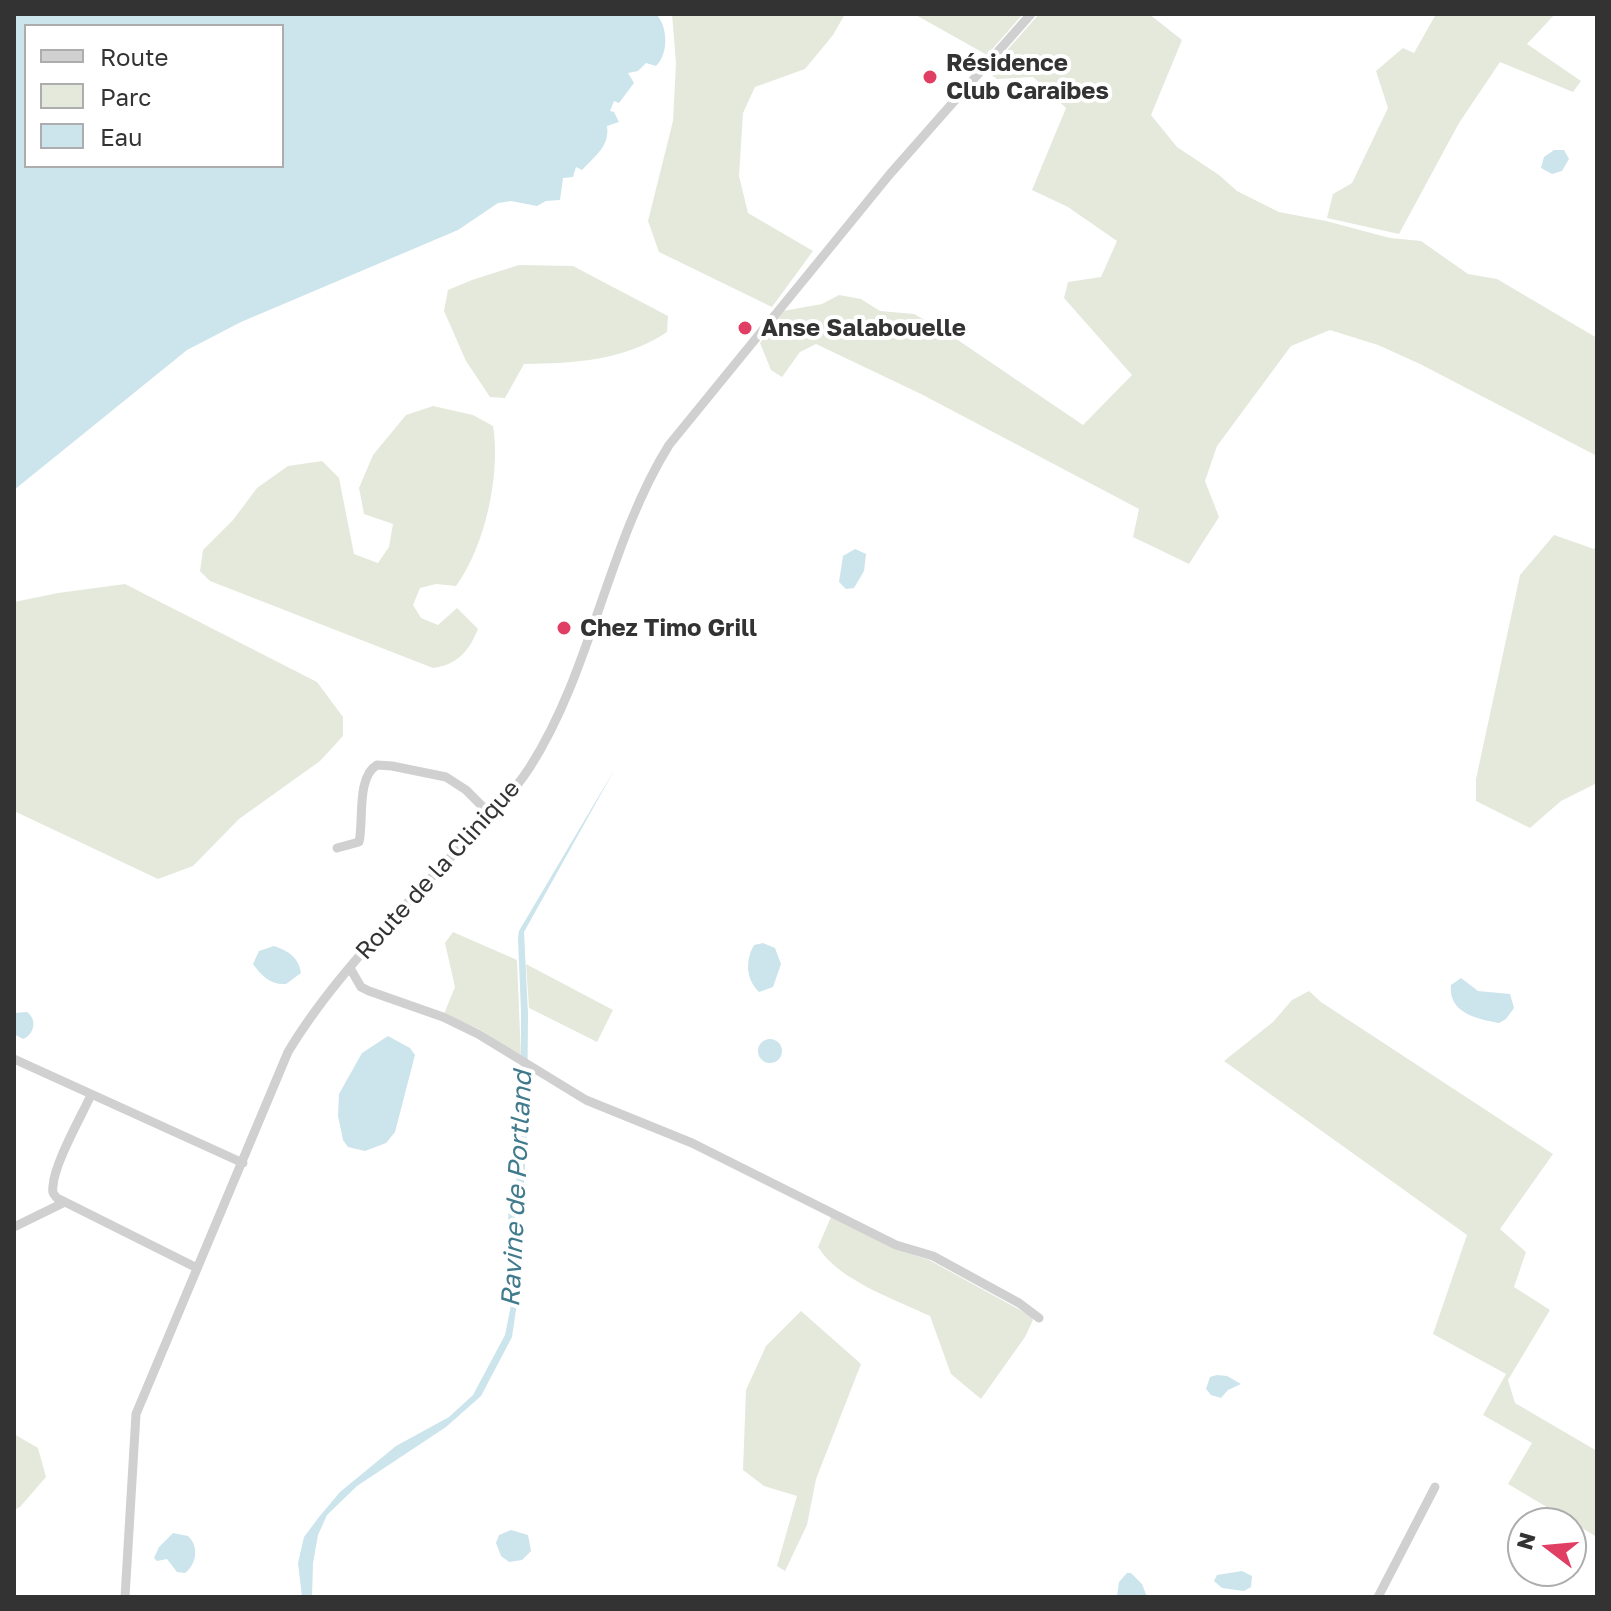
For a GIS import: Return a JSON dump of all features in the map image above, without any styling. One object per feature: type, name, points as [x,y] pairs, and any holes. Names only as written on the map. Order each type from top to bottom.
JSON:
[{"type":"street","name":"Route de la Clinique","points":[[125,1597],[135,1418],[288,1052],[311,1014],[350,968],[522,779],[551,730],[628,530],[648,483],[669,445],[890,174],[1031,14]]},
{"type":"street","points":[[337,848],[359,842],[360,808],[368,774],[377,765],[446,777],[466,790],[491,815]]},
{"type":"street","points":[[350,968],[361,987],[443,1017],[485,1038],[586,1100],[650,1124],[715,1154],[896,1245],[933,1256],[1019,1303],[1039,1318]]},
{"type":"street","points":[[14,1059],[243,1163]]},
{"type":"street","points":[[91,1095],[54,1180],[54,1194],[197,1268]]},
{"type":"street","points":[[14,1227],[65,1202]]},
{"type":"street","points":[[1378,1597],[1435,1487]]},
{"type":"green space","points":[[672,14],[845,14],[833,35],[805,69],[755,87],[743,113],[739,176],[748,213],[813,251],[772,307],[659,252],[648,221],[673,121],[676,63]]},
{"type":"green space","points":[[914,14],[1023,14],[987,55]]},
{"type":"green space","points":[[1039,14],[1149,14],[1182,40],[1151,115],[1177,147],[1237,191],[1279,212],[1390,238],[1421,241],[1468,274],[1497,279],[1597,338],[1597,456],[1420,364],[1378,345],[1330,330],[1291,346],[1217,446],[1205,481],[1219,517],[1189,564],[1133,537],[1139,509],[921,394],[816,344],[800,352],[782,377],[771,370],[760,343],[783,311],[822,304],[839,295],[861,299],[880,311],[914,314],[946,332],[1083,425],[1132,375],[1064,298],[1068,282],[1101,277],[1117,241],[1068,207],[1032,190],[1066,108],[1033,77],[997,79],[988,72]]},
{"type":"green space","points":[[1436,14],[1555,14],[1527,44],[1581,81],[1573,92],[1500,62],[1459,123],[1399,234],[1327,218],[1333,194],[1352,183],[1388,108],[1376,71],[1403,48],[1414,53]]},
{"type":"green space","points":[[519,265],[573,266],[668,316],[667,332],[616,355],[562,363],[524,364],[505,398],[490,397],[466,361],[444,311],[448,290]]},
{"type":"green space","points":[[433,406],[473,415],[493,426],[495,445],[492,487],[483,531],[466,570],[456,586],[436,584],[420,588],[413,605],[421,618],[438,625],[457,608],[478,629],[471,644],[455,660],[433,668],[210,581],[200,571],[203,550],[233,520],[257,488],[288,466],[322,461],[339,478],[354,554],[378,563],[389,547],[393,524],[364,514],[359,488],[373,455],[406,415]]},
{"type":"green space","points":[[1554,535],[1594,549],[1597,543],[1597,783],[1561,801],[1530,828],[1476,801],[1476,779],[1520,575]]},
{"type":"green space","points":[[125,584],[317,682],[343,717],[343,736],[320,761],[239,819],[193,866],[158,879],[14,811],[14,602]]},
{"type":"green space","points":[[453,932],[517,960],[521,1057],[479,1029],[444,1014],[455,987],[445,943]]},
{"type":"green space","points":[[526,964],[613,1010],[597,1042],[529,1008]]},
{"type":"green space","points":[[1309,991],[1321,1002],[1553,1154],[1500,1229],[1526,1252],[1514,1287],[1550,1310],[1508,1380],[1515,1403],[1597,1451],[1597,1537],[1587,1531],[1587,1507],[1547,1507],[1508,1484],[1532,1443],[1483,1415],[1506,1374],[1433,1334],[1467,1235],[1224,1061],[1273,1022],[1292,1000]]},
{"type":"green space","points":[[831,1217],[899,1250],[929,1260],[1031,1316],[1033,1320],[1025,1337],[981,1399],[951,1374],[930,1316],[869,1288],[827,1259],[818,1247]]},
{"type":"green space","points":[[801,1311],[861,1364],[816,1479],[807,1525],[785,1571],[777,1566],[797,1496],[764,1486],[743,1470],[746,1390],[766,1346]]},
{"type":"green space","points":[[14,1434],[38,1448],[46,1477],[14,1510]]},
{"type":"water","points":[[14,14],[656,14],[660,19],[665,47],[660,61],[656,66],[646,63],[638,71],[628,73],[634,83],[619,103],[614,101],[610,111],[614,112],[619,122],[607,126],[604,145],[582,170],[576,167],[573,177],[563,178],[560,200],[546,201],[537,206],[511,201],[498,203],[458,230],[241,322],[187,350],[14,490]]},
{"type":"water","points":[[1554,150],[1564,150],[1569,159],[1562,171],[1552,174],[1541,168],[1544,157]]},
{"type":"water","points":[[855,549],[866,554],[864,571],[854,588],[846,589],[839,582],[843,556]]},
{"type":"water","name":"Ravine de Portland","points":[[616,767],[524,932],[528,1014],[527,1129],[524,1184],[515,1218],[520,1283],[512,1337],[481,1396],[446,1427],[357,1486],[327,1515],[318,1535],[312,1597],[302,1597],[298,1563],[304,1537],[319,1517],[340,1492],[396,1446],[449,1417],[473,1395],[505,1335],[514,1290],[509,1204],[516,1183],[521,1138],[519,931]]},
{"type":"water","points":[[763,943],[775,948],[781,964],[773,987],[759,992],[749,976],[748,963],[754,945]]},
{"type":"water","points":[[274,946],[292,956],[300,968],[301,973],[286,984],[267,979],[253,964],[259,951]]},
{"type":"water","points":[[1461,978],[1478,991],[1510,994],[1514,1008],[1499,1023],[1466,1013],[1451,995],[1451,985]]},
{"type":"water","points":[[27,1012],[33,1026],[30,1034],[23,1039],[14,1034],[14,1013]]},
{"type":"water","points":[[388,1036],[410,1048],[415,1055],[395,1132],[386,1143],[365,1151],[348,1147],[343,1140],[338,1116],[339,1094],[362,1053]]},
{"type":"water","points":[[770,1039],[779,1042],[782,1051],[779,1060],[770,1063],[761,1060],[758,1051],[761,1042]]},
{"type":"water","points":[[1227,1376],[1241,1384],[1228,1390],[1221,1398],[1211,1395],[1206,1389],[1210,1377]]},
{"type":"water","points":[[511,1530],[528,1535],[531,1551],[522,1560],[509,1562],[501,1556],[496,1543],[499,1535]]},
{"type":"water","points":[[173,1533],[188,1536],[194,1545],[194,1560],[185,1573],[177,1572],[167,1559],[157,1561],[154,1558],[159,1547]]},
{"type":"water","points":[[1242,1571],[1252,1576],[1251,1587],[1244,1591],[1222,1588],[1214,1581],[1217,1575]]},
{"type":"water","points":[[1127,1573],[1142,1584],[1147,1597],[1117,1597],[1119,1582]]},
{"type":"place","name":"Résidence Club Caraibes","points":[[930,77]]},
{"type":"place","name":"Anse Salabouelle","points":[[745,328]]},
{"type":"place","name":"Chez Timo Grill","points":[[564,628]]}]
